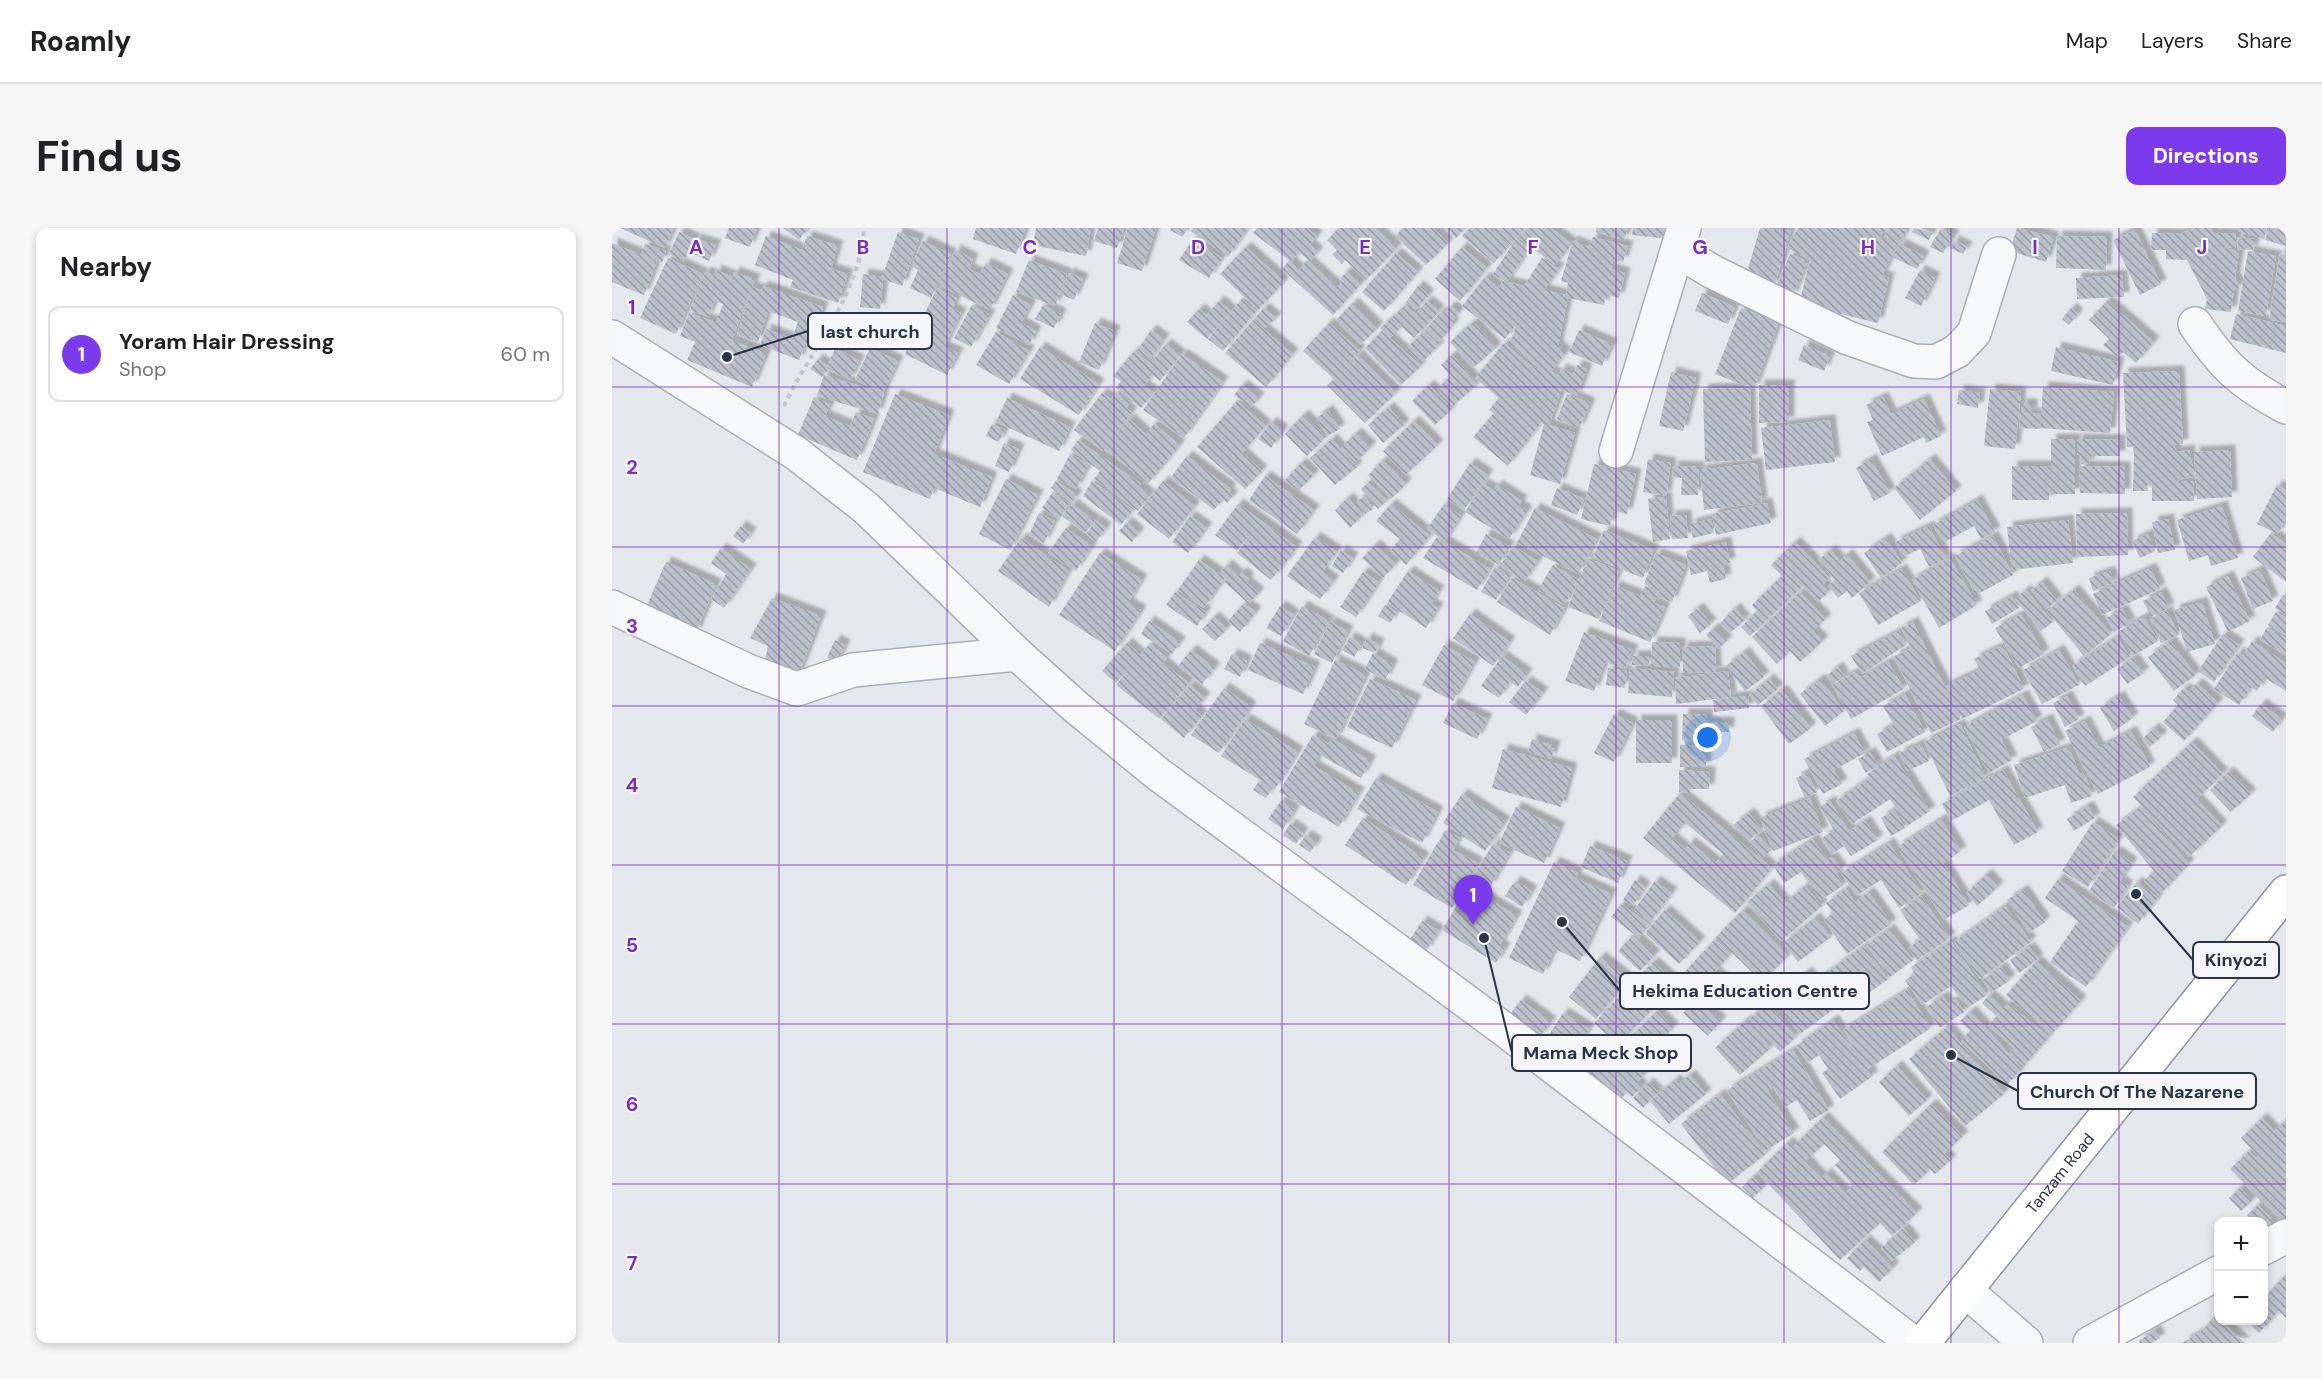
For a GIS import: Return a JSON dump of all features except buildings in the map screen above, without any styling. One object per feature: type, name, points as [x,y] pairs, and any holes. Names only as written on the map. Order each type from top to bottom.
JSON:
[{"type":"highway","name":"Tanzam Road","points":[[1923,1343],[2286,892]]},
{"type":"street","points":[[1616,451],[1682,240],[1713,272],[1848,338],[1914,361],[1936,362],[1957,351],[1974,333],[1999,254]]},
{"type":"street","points":[[2194,324],[2233,372],[2247,385],[2286,407]]},
{"type":"street","points":[[612,337],[797,454],[866,508],[1017,654],[1077,708],[1158,774],[1496,1023],[1913,1343]]},
{"type":"street","points":[[612,607],[748,672],[797,688],[853,670],[1017,654]]},
{"type":"street","points":[[2268,1246],[2286,1236]]},
{"type":"street","points":[[2090,1343],[2214,1275]]},
{"type":"street","points":[[1965,1290],[2026,1343]]},
{"type":"path","points":[[769,436],[799,375],[842,303],[863,246],[864,228]]},
{"type":"place","name":"last church","points":[[727,357]]},
{"type":"place","name":"Kinyozi","points":[[2136,894]]},
{"type":"place","name":"Hekima Education Centre","points":[[1562,922]]},
{"type":"place","name":"Yoram Hair Dressing","points":[[1473,925]]},
{"type":"place","name":"Mama Meck Shop","points":[[1484,938]]},
{"type":"place","name":"Church Of The Nazarene","points":[[1951,1055]]}]
